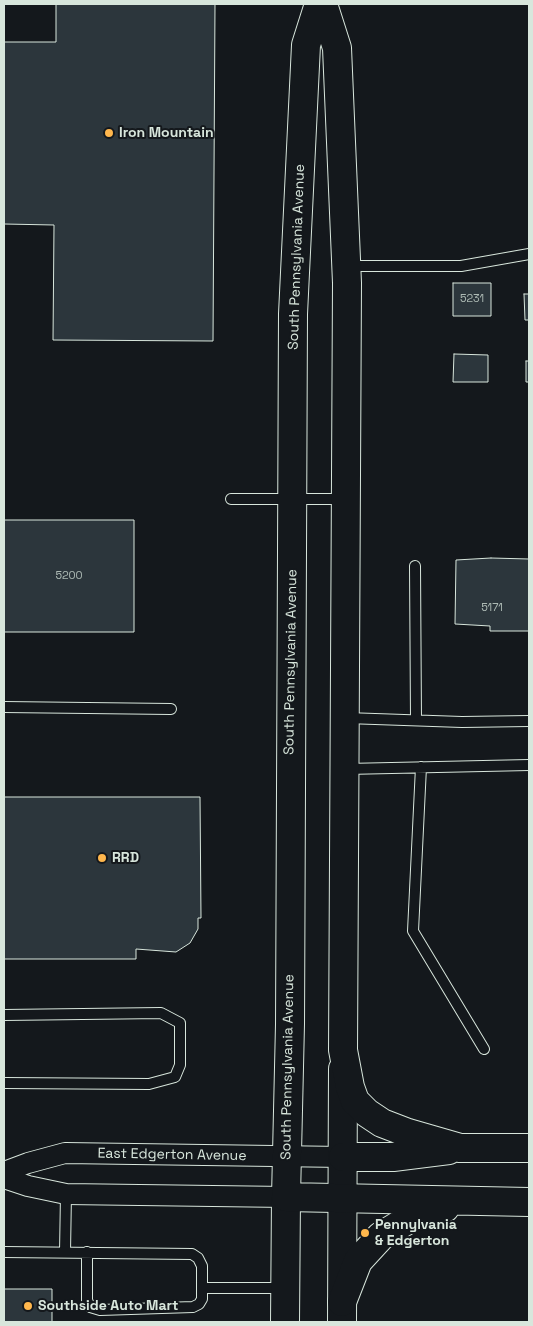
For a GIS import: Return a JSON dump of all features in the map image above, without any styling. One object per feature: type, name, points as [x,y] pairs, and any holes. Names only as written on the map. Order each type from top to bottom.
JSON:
[{"type":"main road","name":"South Pennsylvania Avenue","points":[[286,1322],[286,1156],[290,1024],[293,314],[306,45],[319,4]]},
{"type":"main road","points":[[323,4],[337,48],[346,266],[346,718],[342,1312]]},
{"type":"main road","points":[[343,1050],[350,1087],[355,1101],[367,1114],[408,1133],[460,1148]]},
{"type":"main road","points":[[342,1157],[393,1157],[460,1148],[529,1148]]},
{"type":"main road","points":[[286,1197],[529,1202]]},
{"type":"main road","points":[[342,1312],[358,1261],[381,1236],[414,1216],[477,1201]]},
{"type":"street","name":"East Edgerton Avenue","points":[[4,1172],[65,1153],[342,1157]]},
{"type":"street","points":[[4,1178],[28,1186],[66,1194],[286,1197]]},
{"type":"lane","points":[[346,266],[461,266],[529,254]]},
{"type":"lane","points":[[231,499],[346,499]]},
{"type":"lane","points":[[415,566],[416,720]]},
{"type":"lane","points":[[4,707],[170,709]]},
{"type":"lane","points":[[346,718],[529,721]]},
{"type":"lane","points":[[345,770],[529,765]]},
{"type":"lane","points":[[420,767],[413,931],[484,1049]]},
{"type":"lane","points":[[4,1015],[161,1013],[180,1023],[180,1065],[175,1077],[149,1084],[4,1083]]},
{"type":"lane","points":[[65,1252],[66,1194]]},
{"type":"lane","points":[[4,1252],[87,1252],[192,1254],[198,1258],[202,1266],[202,1288],[199,1304],[193,1307],[100,1310],[90,1307],[87,1300],[87,1252]]},
{"type":"lane","points":[[202,1288],[286,1288]]},
{"type":"building","name":"Iron Mountain","points":[[56,4],[215,4],[213,341],[53,340],[54,225],[4,224],[4,42],[56,42]]},
{"type":"building","points":[[453,283],[491,283],[491,316],[453,316]]},
{"type":"building","points":[[524,294],[529,294],[529,320],[525,320]]},
{"type":"building","points":[[454,354],[488,355],[488,382],[453,382]]},
{"type":"building","points":[[526,361],[529,361],[529,382],[526,382]]},
{"type":"building","points":[[4,520],[134,520],[134,632],[4,632]]},
{"type":"building","points":[[491,558],[529,559],[529,631],[490,631],[490,626],[455,624],[456,560]]},
{"type":"building","name":"RRD","points":[[4,797],[200,797],[201,918],[198,918],[198,929],[190,943],[176,952],[136,949],[136,959],[4,959]]},
{"type":"building","name":"Southside Auto Mart","points":[[4,1289],[52,1289],[52,1322],[4,1322]]},
{"type":"place","name":"Iron Mountain","points":[[109,133]]},
{"type":"place","name":"RRD","points":[[102,858]]},
{"type":"place","name":"Pennylvania & Edgerton","points":[[365,1233]]},
{"type":"place","name":"Southside Auto Mart","points":[[28,1306]]}]
